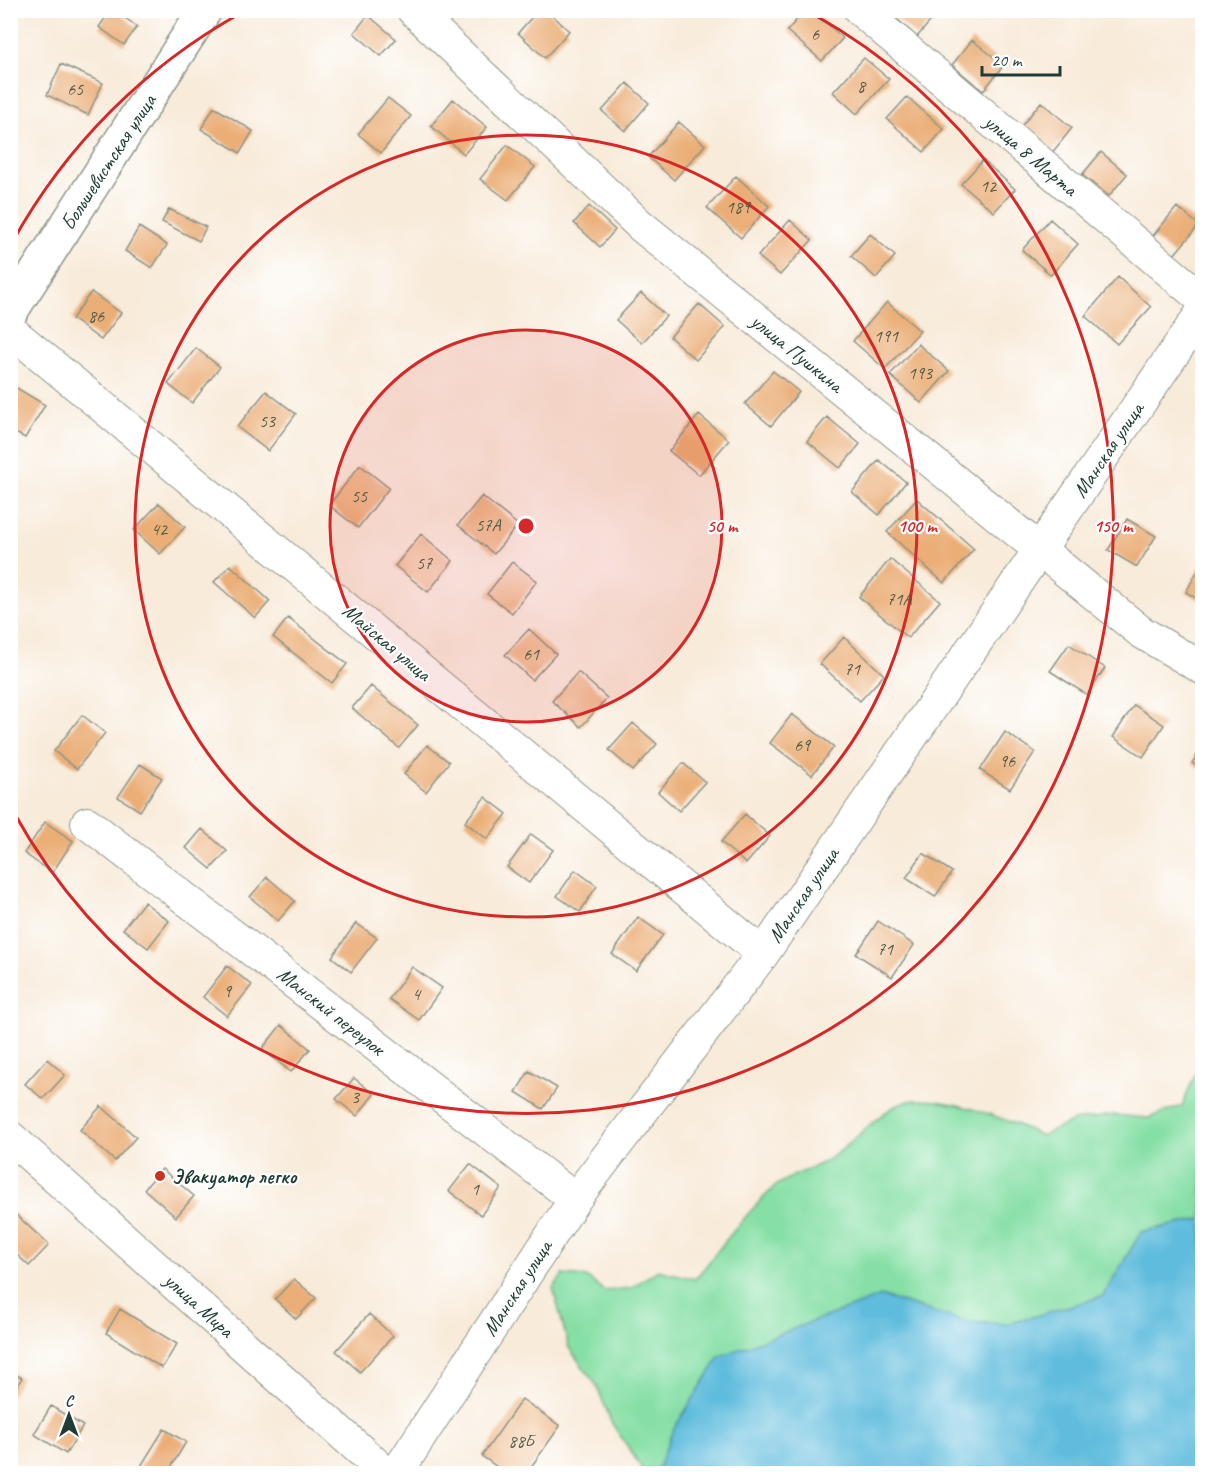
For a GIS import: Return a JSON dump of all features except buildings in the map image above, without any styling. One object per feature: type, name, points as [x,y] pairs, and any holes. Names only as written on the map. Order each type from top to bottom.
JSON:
[{"type":"street","name":"Большевистская улица","points":[[10,313],[205,10]]},
{"type":"street","name":"улица Пушкина","points":[[413,10],[640,225],[1141,632],[1203,668]]},
{"type":"street","name":"улица 8 Марта","points":[[860,10],[1203,299]]},
{"type":"street","name":"Манская улица","points":[[396,1473],[575,1199],[763,954],[1203,312]]},
{"type":"street","name":"Майская улица","points":[[10,330],[763,954]]},
{"type":"street","name":"Манский переулок","points":[[87,823],[575,1199]]},
{"type":"street","name":"улица Мира","points":[[10,1137],[387,1473]]},
{"type":"green space","points":[[1202,1072],[1202,1473],[636,1473],[642,1468],[611,1422],[597,1386],[569,1348],[553,1288],[563,1275],[586,1277],[605,1291],[631,1288],[658,1270],[695,1279],[744,1219],[776,1186],[829,1159],[897,1105],[928,1100],[949,1103],[1011,1122],[1041,1136],[1073,1121],[1114,1115],[1148,1118],[1182,1106],[1195,1075]]},
{"type":"water","points":[[1202,1219],[1202,1469],[1182,1474],[656,1473],[673,1430],[720,1356],[881,1296],[967,1322],[1008,1324],[1103,1296],[1141,1232]]},
{"type":"place","name":"Эвакуатор легко","points":[[160,1176]]}]
